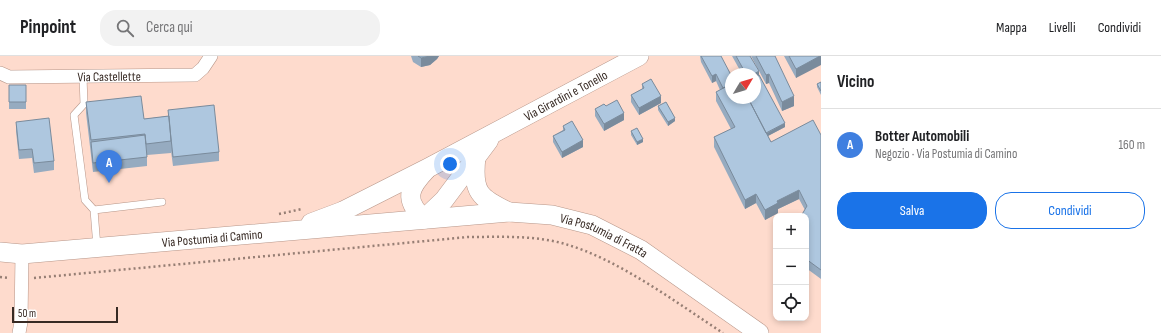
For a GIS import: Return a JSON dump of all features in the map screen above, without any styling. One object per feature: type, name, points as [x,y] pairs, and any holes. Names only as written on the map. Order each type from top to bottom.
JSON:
[{"type":"main road","name":"Via Girardini e Tonello","points":[[285,232],[343,211],[492,135],[640,56]]},
{"type":"main road","name":"Via Girardini e Tonello","points":[[428,168],[411,189],[410,199],[413,209],[424,219],[444,200],[492,135]]},
{"type":"main road","points":[[476,157],[474,174],[477,188],[487,202],[509,212]]},
{"type":"main road","name":"Via Postumia di Fratta","points":[[424,219],[509,212],[552,215],[592,225],[641,250],[759,333]]},
{"type":"main road","name":"Via Postumia di Camino","points":[[0,252],[22,254],[424,219]]},
{"type":"street","name":"Via Castellette","points":[[0,72],[10,77],[195,75],[203,68],[211,56]]},
{"type":"street","points":[[19,333],[21,322],[22,254]]},
{"type":"lane","points":[[83,77],[84,104],[74,115],[85,200],[94,210],[98,248]]},
{"type":"lane","points":[[94,210],[162,202]]},
{"type":"path","points":[[274,214],[307,208]]},
{"type":"path","points":[[0,277],[21,280],[117,269],[468,237],[514,236],[565,244],[604,260],[636,277],[723,333]]},
{"type":"building","points":[[418,56],[430,56],[421,58]]},
{"type":"building","points":[[701,56],[721,56],[727,68],[725,68],[725,87],[723,88],[716,74],[712,76]]},
{"type":"building","points":[[736,56],[750,56],[757,68],[743,68]]},
{"type":"building","points":[[756,56],[775,56],[794,96],[782,102],[769,74],[766,75]]},
{"type":"building","points":[[789,56],[820,56],[796,69]]},
{"type":"building","points":[[651,79],[661,96],[639,108],[631,95],[644,88],[642,84]]},
{"type":"building","points":[[761,79],[785,123],[766,133],[751,104],[761,104]]},
{"type":"building","points":[[821,82],[821,91],[817,84]]},
{"type":"building","points":[[9,85],[26,85],[26,102],[9,102]]},
{"type":"building","points":[[725,87],[725,104],[751,104],[771,142],[813,120],[821,135],[821,270],[809,261],[809,213],[803,213],[807,206],[799,190],[777,201],[778,203],[765,210],[756,194],[745,200],[714,137],[735,127],[716,92]]},
{"type":"building","points":[[141,96],[144,119],[169,116],[171,141],[146,144],[145,134],[91,140],[86,102]]},
{"type":"building","points":[[617,100],[624,113],[604,124],[595,109],[604,104],[606,106]]},
{"type":"building","points":[[666,102],[675,118],[668,122],[658,106]]},
{"type":"building","points":[[214,105],[219,152],[173,157],[168,110]]},
{"type":"building","points":[[49,118],[54,161],[34,163],[32,149],[19,150],[16,122]]},
{"type":"building","points":[[572,121],[583,140],[562,152],[553,136],[565,130],[563,126]]},
{"type":"building","points":[[637,128],[643,139],[637,142],[631,131]]},
{"type":"building","points":[[145,135],[147,157],[93,163],[91,142]]},
{"type":"place","name":"Botter Automobili","points":[[109,183]]}]
